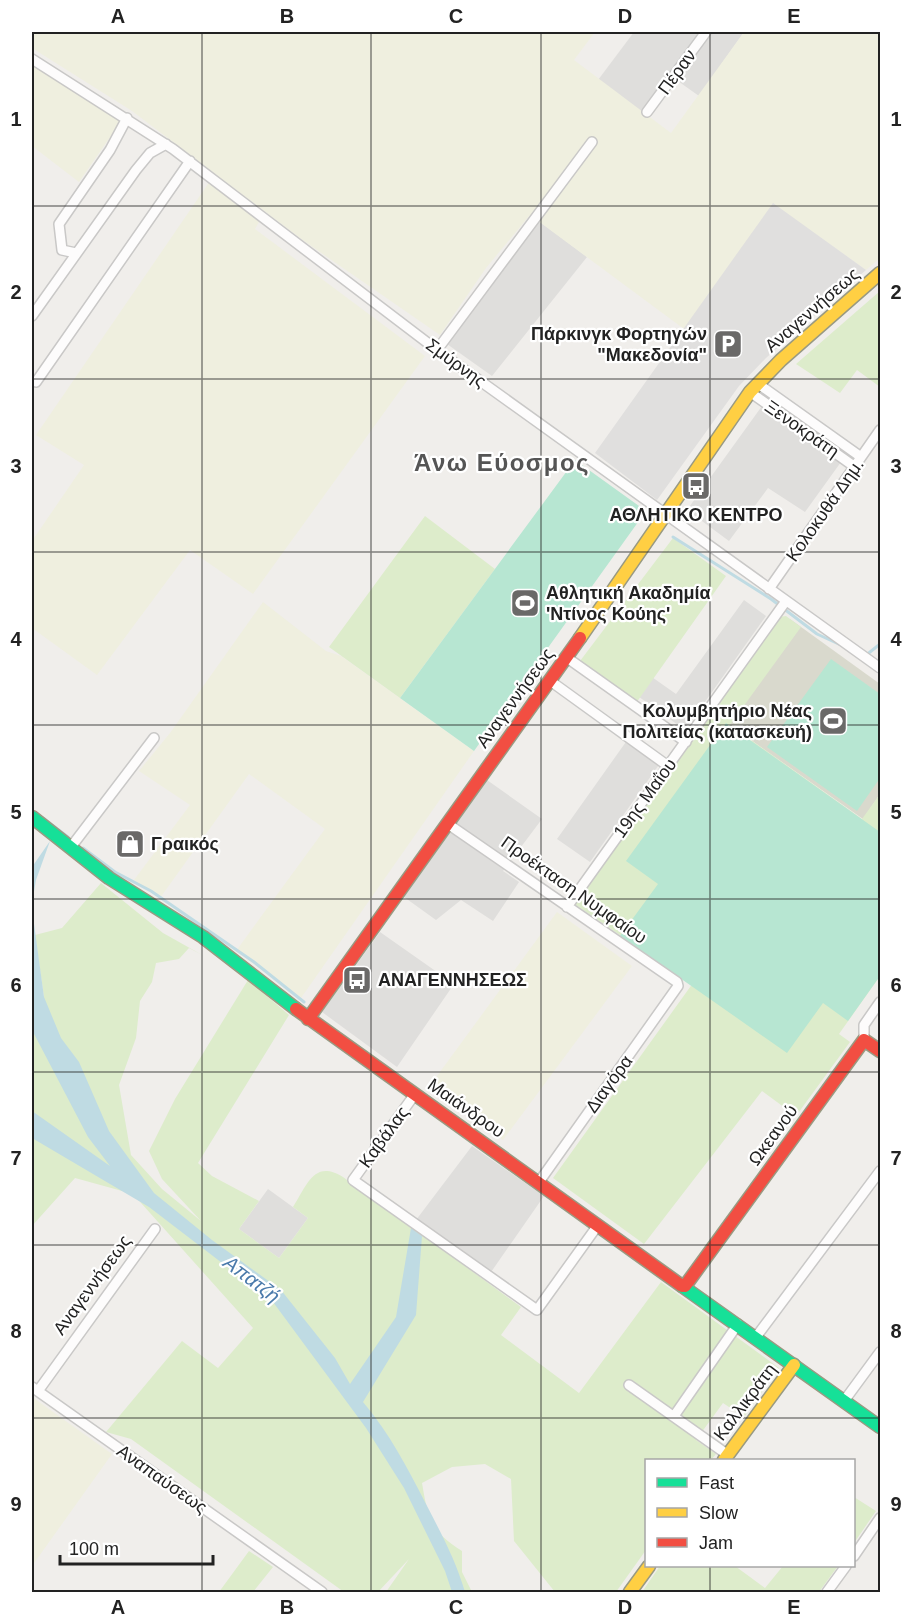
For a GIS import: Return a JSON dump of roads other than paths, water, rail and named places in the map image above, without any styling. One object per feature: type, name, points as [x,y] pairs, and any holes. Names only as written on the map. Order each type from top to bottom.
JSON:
[{"type":"street","name":"Πέραν","points":[[647,112],[706,32]]},
{"type":"street","name":"Σμύρνης","points":[[32,59],[127,118],[190,161],[437,350],[880,669]]},
{"type":"street","points":[[76,253],[62,250],[60,224],[110,150],[127,118]]},
{"type":"street","points":[[437,350],[592,142]]},
{"type":"street","points":[[32,316],[150,153],[166,144]]},
{"type":"street","points":[[36,382],[190,161]]},
{"type":"street","name":"Αναγεννήσεως","points":[[308,1019],[566,657],[753,388],[880,273]]},
{"type":"street","name":"Ξενοκράτη","points":[[753,388],[861,457]]},
{"type":"street","name":"Ξενοκράτη","points":[[753,388],[855,467]]},
{"type":"street","name":"Κολοκυθά Δημ.","points":[[769,589],[880,430]]},
{"type":"street","name":"19ης Μαΐου","points":[[567,907],[786,601]]},
{"type":"street","points":[[566,657],[686,742]]},
{"type":"street","points":[[549,680],[668,766]]},
{"type":"street","points":[[71,847],[154,738]]},
{"type":"street","name":"Μαιάνδρου","points":[[32,817],[109,878],[211,943],[308,1019],[880,1427]]},
{"type":"street","name":"Προέκταση Νυμφαίου","points":[[448,824],[677,982],[678,986]]},
{"type":"street","name":"Διαγόρα","points":[[539,1182],[678,986]]},
{"type":"street","name":"Ωκεανού","points":[[685,1286],[864,1040],[864,1025],[880,1002]]},
{"type":"street","points":[[864,1040],[880,1051]]},
{"type":"street","name":"Καβάλας","points":[[415,1094],[353,1180],[537,1310],[598,1225]]},
{"type":"street","points":[[756,1337],[880,1171]]},
{"type":"street","name":"Αναγεννήσεως","points":[[34,1389],[155,1229]]},
{"type":"street","points":[[674,1416],[738,1324]]},
{"type":"street","points":[[844,1401],[880,1352]]},
{"type":"street","name":"Καλλικράτη","points":[[726,1458],[794,1365]]},
{"type":"street","points":[[629,1385],[674,1416],[726,1458]]},
{"type":"street","name":"Αναπαύσεως","points":[[34,1389],[322,1593]]},
{"type":"street","points":[[855,1555],[880,1518]]},
{"type":"street","points":[[630,1593],[648,1567]]},
{"type":"street","points":[[827,1593],[845,1567]]},
{"type":"water","points":[[50,841],[36,880],[32,903],[32,867]]},
{"type":"water","points":[[32,909],[44,997],[61,1038],[79,1062],[109,1131],[154,1193],[212,1240],[281,1290],[335,1358],[350,1384],[396,1317],[411,1228],[422,1236],[416,1315],[363,1402],[390,1439],[412,1477],[448,1547],[465,1592],[452,1592],[445,1571],[404,1488],[366,1428],[273,1302],[149,1207],[32,1138],[32,1111],[110,1166],[88,1137],[32,1030]]},
{"type":"waterway","points":[[673,537],[771,599],[817,634],[843,646]]},
{"type":"waterway","points":[[865,656],[880,644]]},
{"type":"waterway","name":"Απατζή","points":[[43,818],[68,837]]},
{"type":"waterway","points":[[83,848],[115,872],[151,891],[254,962],[304,1002]]},
{"type":"place","name":"Πάρκινγκ Φορτηγών \"Μακεδονία\"","points":[[728,344]]},
{"type":"place","name":"ΑΘΛΗΤΙΚΟ ΚΕΝΤΡΟ","points":[[696,486]]},
{"type":"place","name":"Αθλητική Ακαδημία 'Ντίνος Κούης'","points":[[525,603]]},
{"type":"place","name":"Κολυμβητήριο Νέας Πολιτείας (κατασκευή)","points":[[833,721]]},
{"type":"place","name":"Γραικός","points":[[130,844]]},
{"type":"place","name":"ΑΝΑΓΕΝΝΗΣΕΩΣ","points":[[357,980]]},
{"type":"district","name":"Άνω Εύοσμος","points":[[502,463]]}]
